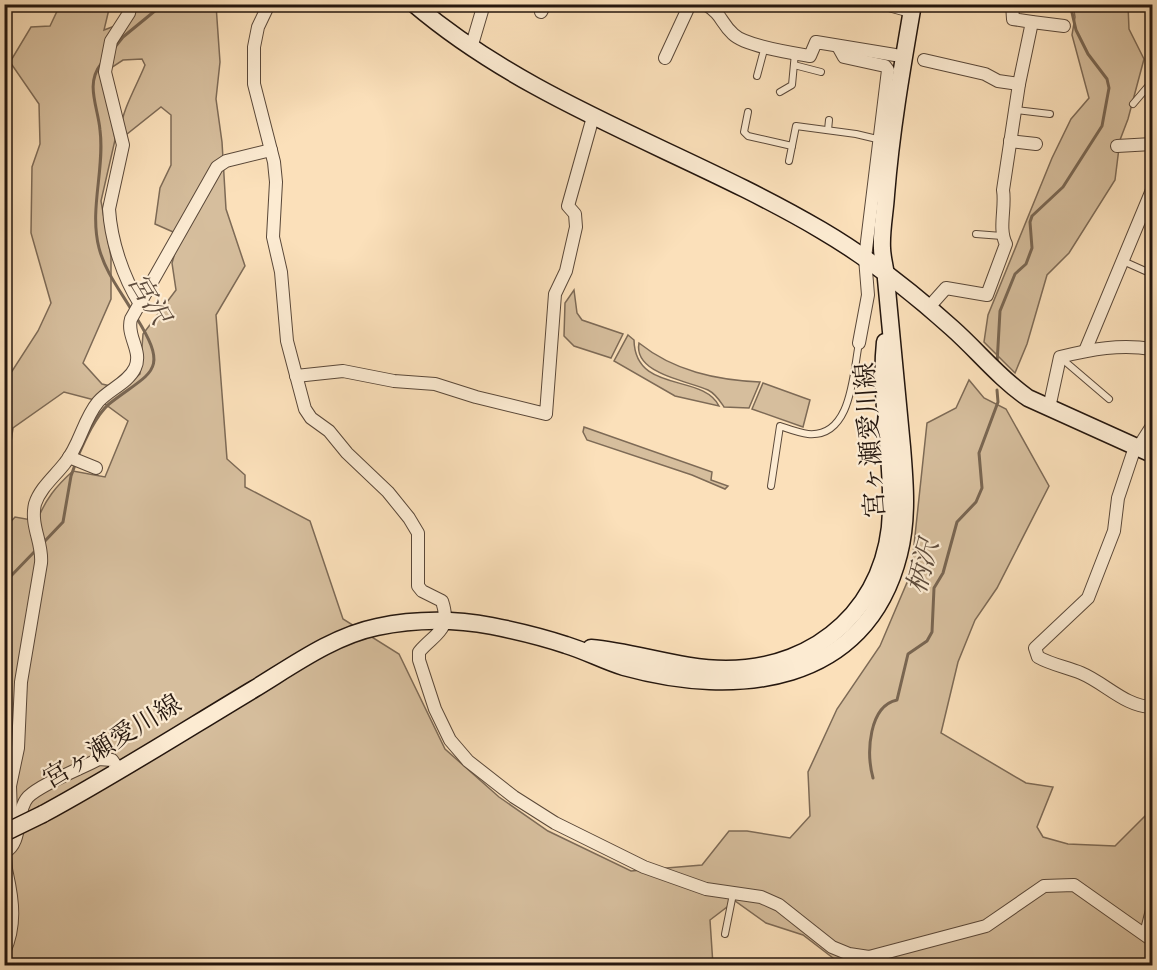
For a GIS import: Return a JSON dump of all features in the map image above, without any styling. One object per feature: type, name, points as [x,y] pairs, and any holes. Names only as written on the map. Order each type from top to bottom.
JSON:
[{"type":"main road","points":[[414,4],[471,48],[519,78],[593,117],[784,209],[865,258],[928,308],[1011,387],[1049,408],[1142,450]]},
{"type":"main road","name":"宮ヶ瀬愛川線","points":[[4,835],[119,770],[294,665],[344,638],[373,628],[405,622],[445,621],[495,627],[566,645],[624,667],[703,682],[736,683],[795,672],[823,660],[849,641],[873,614],[889,585],[900,553],[905,519],[905,485],[896,373],[888,319],[882,249],[894,70],[915,8]]},
{"type":"main road","name":"宮ヶ瀬愛川線","points":[[886,276],[915,8]]},
{"type":"street","points":[[131,4],[129,13],[111,41],[105,80],[118,117],[123,145],[109,209],[110,219],[125,276],[140,304]]},
{"type":"street","points":[[269,4],[258,27],[252,68],[276,182],[273,237],[281,272],[287,341],[296,376],[305,409],[311,418],[329,431],[410,518],[418,533],[418,586],[422,591],[442,601],[445,621],[442,631],[419,652],[419,660],[441,725],[468,761],[514,797],[610,852],[679,881],[733,894],[761,897],[779,905],[807,929],[842,951],[869,957],[986,926],[1044,886],[1074,885],[1149,937],[1152,910]]},
{"type":"street","points":[[471,48],[484,4]]},
{"type":"street","points":[[665,51],[690,4]]},
{"type":"street","points":[[705,4],[720,14],[737,38],[765,46],[795,59],[810,56],[816,42],[839,48],[895,55]]},
{"type":"street","points":[[1012,4],[1013,19],[1064,26]]},
{"type":"street","points":[[928,308],[946,288],[987,295],[1006,244],[1002,236],[1005,204],[1003,190],[1019,84],[1032,22]]},
{"type":"street","points":[[839,48],[844,57],[894,70],[877,139],[865,258],[868,295],[859,344]]},
{"type":"street","points":[[924,60],[985,74],[998,81],[1019,84]]},
{"type":"street","points":[[296,376],[344,371],[394,381],[435,384],[476,398],[546,414],[555,294],[566,271],[576,227],[575,214],[568,206],[593,117]]},
{"type":"street","points":[[1010,141],[1036,144]]},
{"type":"street","points":[[1117,146],[1152,144]]},
{"type":"street","points":[[4,835],[11,815],[10,786],[18,748],[21,682],[42,550],[35,532],[36,504],[54,475],[69,457],[96,404],[133,372],[138,356],[129,325],[217,167],[226,161],[271,150]]},
{"type":"street","points":[[1085,351],[1122,260],[1152,195]]},
{"type":"street","points":[[1049,408],[1060,357],[1085,351],[1134,346],[1152,349]]},
{"type":"street","points":[[1152,426],[1118,498],[1114,531],[1088,598],[1035,648],[1038,657],[1053,666],[1081,673],[1136,705],[1152,707]]},
{"type":"street","points":[[69,457],[96,468]]},
{"type":"street","points":[[4,952],[10,939],[13,912],[5,853],[11,849],[14,842],[19,815],[28,797],[99,759],[112,760],[119,770]]},
{"type":"street","points":[[841,966],[842,951]]},
{"type":"lane","points":[[874,4],[915,8]]},
{"type":"lane","points":[[757,76],[765,46]]},
{"type":"lane","points":[[780,92],[790,88],[795,59],[821,72]]},
{"type":"lane","points":[[1133,104],[1150,84],[1152,72]]},
{"type":"lane","points":[[1016,110],[1050,114]]},
{"type":"lane","points":[[748,112],[744,132],[748,136],[792,146]]},
{"type":"lane","points":[[738,120],[746,122]]},
{"type":"lane","points":[[828,130],[829,120]]},
{"type":"lane","points":[[789,161],[796,126],[877,139]]},
{"type":"lane","points":[[976,234],[1002,236]]},
{"type":"lane","points":[[1122,260],[1152,274]]},
{"type":"lane","points":[[771,486],[780,426],[808,434],[819,433],[841,418],[846,407],[859,344]]},
{"type":"lane","points":[[1060,357],[1109,399]]},
{"type":"lane","points":[[726,934],[733,894]]},
{"type":"shaded area","points":[[60,5],[110,5],[104,30],[131,20],[135,5],[216,5],[220,62],[216,99],[222,142],[226,209],[245,266],[216,315],[227,459],[245,475],[245,487],[310,521],[343,619],[399,654],[445,749],[499,797],[548,831],[631,871],[702,865],[729,831],[747,831],[790,838],[810,816],[808,772],[837,709],[880,646],[911,573],[927,423],[956,408],[969,380],[984,398],[1006,409],[1049,486],[997,588],[975,620],[958,662],[941,733],[1026,783],[1053,787],[1037,827],[1043,837],[1068,844],[1115,846],[1152,809],[1152,965],[832,965],[833,958],[803,935],[766,923],[735,901],[710,920],[713,965],[5,966],[5,528],[15,517],[37,521],[52,494],[73,471],[105,477],[128,421],[102,402],[64,392],[13,428],[5,484],[5,382],[38,331],[51,303],[31,233],[32,167],[40,144],[39,104],[10,62],[31,27],[50,26]],"holes":[[[142,59],[145,65],[127,106],[121,129],[127,134],[161,107],[171,115],[171,165],[160,188],[155,224],[180,235],[172,263],[176,290],[143,334],[140,374],[123,389],[102,384],[83,363],[111,299],[111,257],[101,201],[115,140],[112,113],[100,75],[123,60]]]},
{"type":"shaded area","points":[[1073,5],[1128,5],[1129,29],[1144,59],[1120,140],[1115,180],[1069,253],[1047,275],[1027,344],[1015,373],[984,342],[988,315],[1052,158],[1071,119],[1089,98],[1072,35],[1075,17]]},
{"type":"shaded area","points":[[574,290],[577,313],[582,320],[623,334],[611,358],[574,346],[564,336],[565,303]]},
{"type":"shaded area","points":[[628,335],[634,340],[637,357],[645,368],[657,376],[699,389],[711,396],[719,406],[675,396],[614,361]]},
{"type":"shaded area","points":[[639,343],[666,361],[696,372],[727,379],[760,382],[749,408],[724,407],[708,390],[653,369],[639,354]]},
{"type":"shaded area","points":[[763,383],[810,400],[803,427],[752,409]]},
{"type":"shaded area","points":[[584,427],[712,472],[711,480],[728,486],[725,489],[692,475],[587,440],[583,432]]},
{"type":"waterway","name":"宮沢","points":[[115,47],[123,37],[156,10],[159,4]]},
{"type":"waterway","name":"柄沢","points":[[997,364],[1000,311],[1015,274],[1026,264],[1032,248],[1030,222],[1032,216],[1063,187],[1102,126],[1109,88],[1107,79],[1088,54],[1076,30],[1070,4]]},
{"type":"waterway","name":"宮沢","points":[[101,64],[96,72],[93,88],[101,145],[96,233],[105,264],[131,309]]},
{"type":"waterway","name":"宮沢","points":[[78,456],[91,428],[104,409],[145,377],[151,369],[154,360],[152,350],[147,335],[136,317]]},
{"type":"waterway","name":"柄沢","points":[[873,778],[870,743],[875,720],[880,711],[897,700],[908,654],[927,641],[932,632],[934,588],[943,573],[957,522],[976,502],[982,488],[979,453],[998,402],[997,390]]},
{"type":"waterway","name":"宮沢","points":[[44,542],[63,522],[71,476],[76,462]]},
{"type":"waterway","name":"宮沢","points":[[4,589],[10,577],[37,549]]}]
